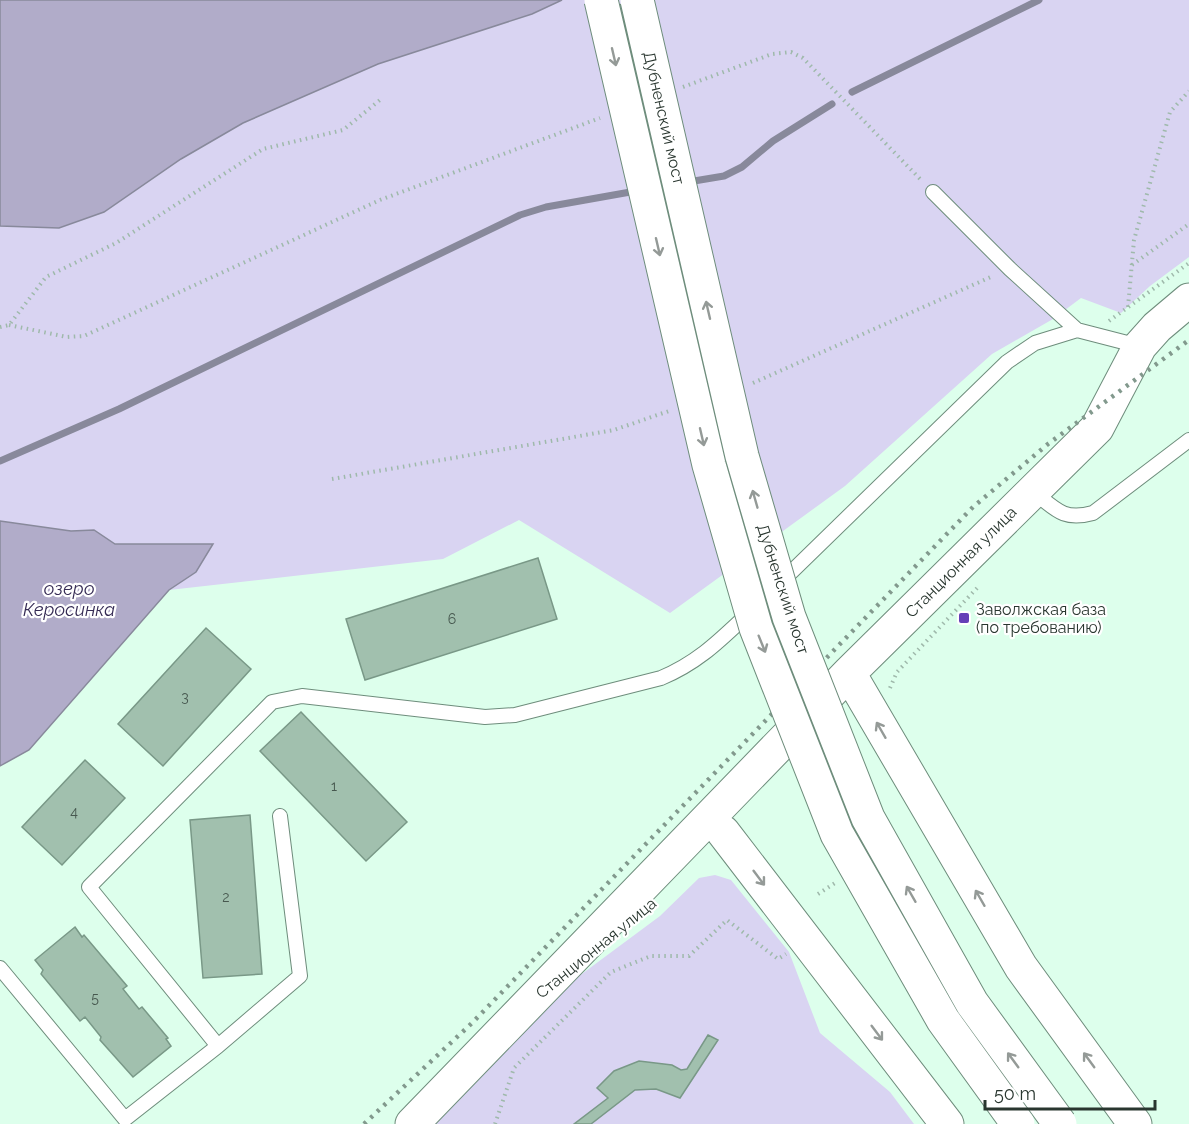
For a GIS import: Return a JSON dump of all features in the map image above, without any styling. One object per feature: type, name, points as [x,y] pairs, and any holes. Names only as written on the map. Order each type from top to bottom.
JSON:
[{"type":"main road","points":[[601,0],[709,465],[756,628],[837,834],[943,1020],[1018,1124]]},
{"type":"main road","name":"Дубненский мост","points":[[637,0],[742,456],[789,617],[868,819],[972,1003],[1060,1124]]},
{"type":"main road","points":[[1148,336],[1189,300]]},
{"type":"main road","name":"Станционная улица","points":[[412,1124],[746,783],[849,673],[1097,428],[1148,336]]},
{"type":"main road","points":[[849,673],[1021,967],[1135,1124]]},
{"type":"main road","name":"Станционная улица","points":[[531,1001],[627,927],[723,832],[736,818],[746,783]]},
{"type":"main road","points":[[723,832],[947,1124]]},
{"type":"lane","points":[[933,192],[1010,269],[1077,330]]},
{"type":"lane","points":[[218,1046],[89,887],[272,702],[302,696],[485,717],[515,715],[661,678],[684,669],[702,657],[764,598],[1006,362],[1035,342],[1077,330],[1148,336]]},
{"type":"lane","points":[[1034,492],[1059,513],[1077,518],[1093,513],[1189,440]]},
{"type":"lane","points":[[0,968],[125,1119],[218,1046],[300,976],[280,816]]},
{"type":"path","points":[[672,91],[772,54],[791,52],[803,58],[933,192]]},
{"type":"path","points":[[1189,91],[1170,112],[1134,240],[1128,307],[1189,263]]},
{"type":"path","points":[[9,325],[46,277],[116,243],[263,149],[343,130],[380,100]]},
{"type":"path","points":[[0,327],[9,325],[67,337],[84,336],[380,200],[604,116]]},
{"type":"path","points":[[1132,265],[1189,224]]},
{"type":"path","points":[[495,1124],[514,1068],[611,972],[651,956],[689,956],[727,920],[778,960],[794,949]]},
{"type":"shaded area","points":[[562,0],[1189,0],[1189,257],[1150,286],[1121,313],[1081,298],[1053,319],[992,354],[845,486],[670,613],[519,520],[443,559],[169,590],[196,572],[213,544],[115,544],[94,530],[71,531],[0,521],[0,226],[58,228],[104,212],[181,159],[243,123],[378,64],[532,14]]},
{"type":"shaded area","points":[[715,875],[731,880],[789,952],[820,1033],[890,1092],[914,1124],[432,1124],[567,985],[660,916],[699,878]]},
{"type":"water","points":[[0,0],[562,0],[532,14],[378,64],[243,123],[181,159],[104,212],[59,228],[0,226]]},
{"type":"water","name":"озеро Керосинка","points":[[0,521],[71,531],[94,530],[115,544],[213,544],[196,572],[169,590],[29,750],[0,766]]},
{"type":"building","points":[[538,558],[557,619],[365,680],[346,619]]},
{"type":"building","points":[[206,628],[251,669],[163,766],[118,724]]},
{"type":"building","points":[[301,712],[407,822],[366,861],[260,751]]},
{"type":"building","points":[[85,760],[125,798],[62,865],[22,827]]},
{"type":"building","points":[[250,815],[262,974],[203,978],[190,820]]},
{"type":"building","points":[[75,927],[127,986],[123,989],[139,1009],[142,1007],[168,1038],[166,1039],[171,1046],[133,1077],[100,1040],[101,1037],[85,1017],[80,1021],[41,974],[43,970],[35,960]]},
{"type":"building","points":[[708,1035],[718,1040],[680,1098],[656,1089],[635,1090],[591,1124],[574,1124],[608,1098],[597,1088],[614,1071],[639,1061],[672,1065],[681,1070],[687,1069]]},
{"type":"waterway","points":[[852,92],[1039,0]]},
{"type":"waterway","points":[[688,182],[724,176],[742,167],[773,141],[832,104]]},
{"type":"waterway","points":[[0,461],[119,409],[520,215],[546,207],[636,191]]},
{"type":"railway","points":[[364,1124],[472,1023],[973,507],[1048,444],[1189,340]]},
{"type":"place","name":"Заволжская база (по требованию)","points":[[964,618]]}]
